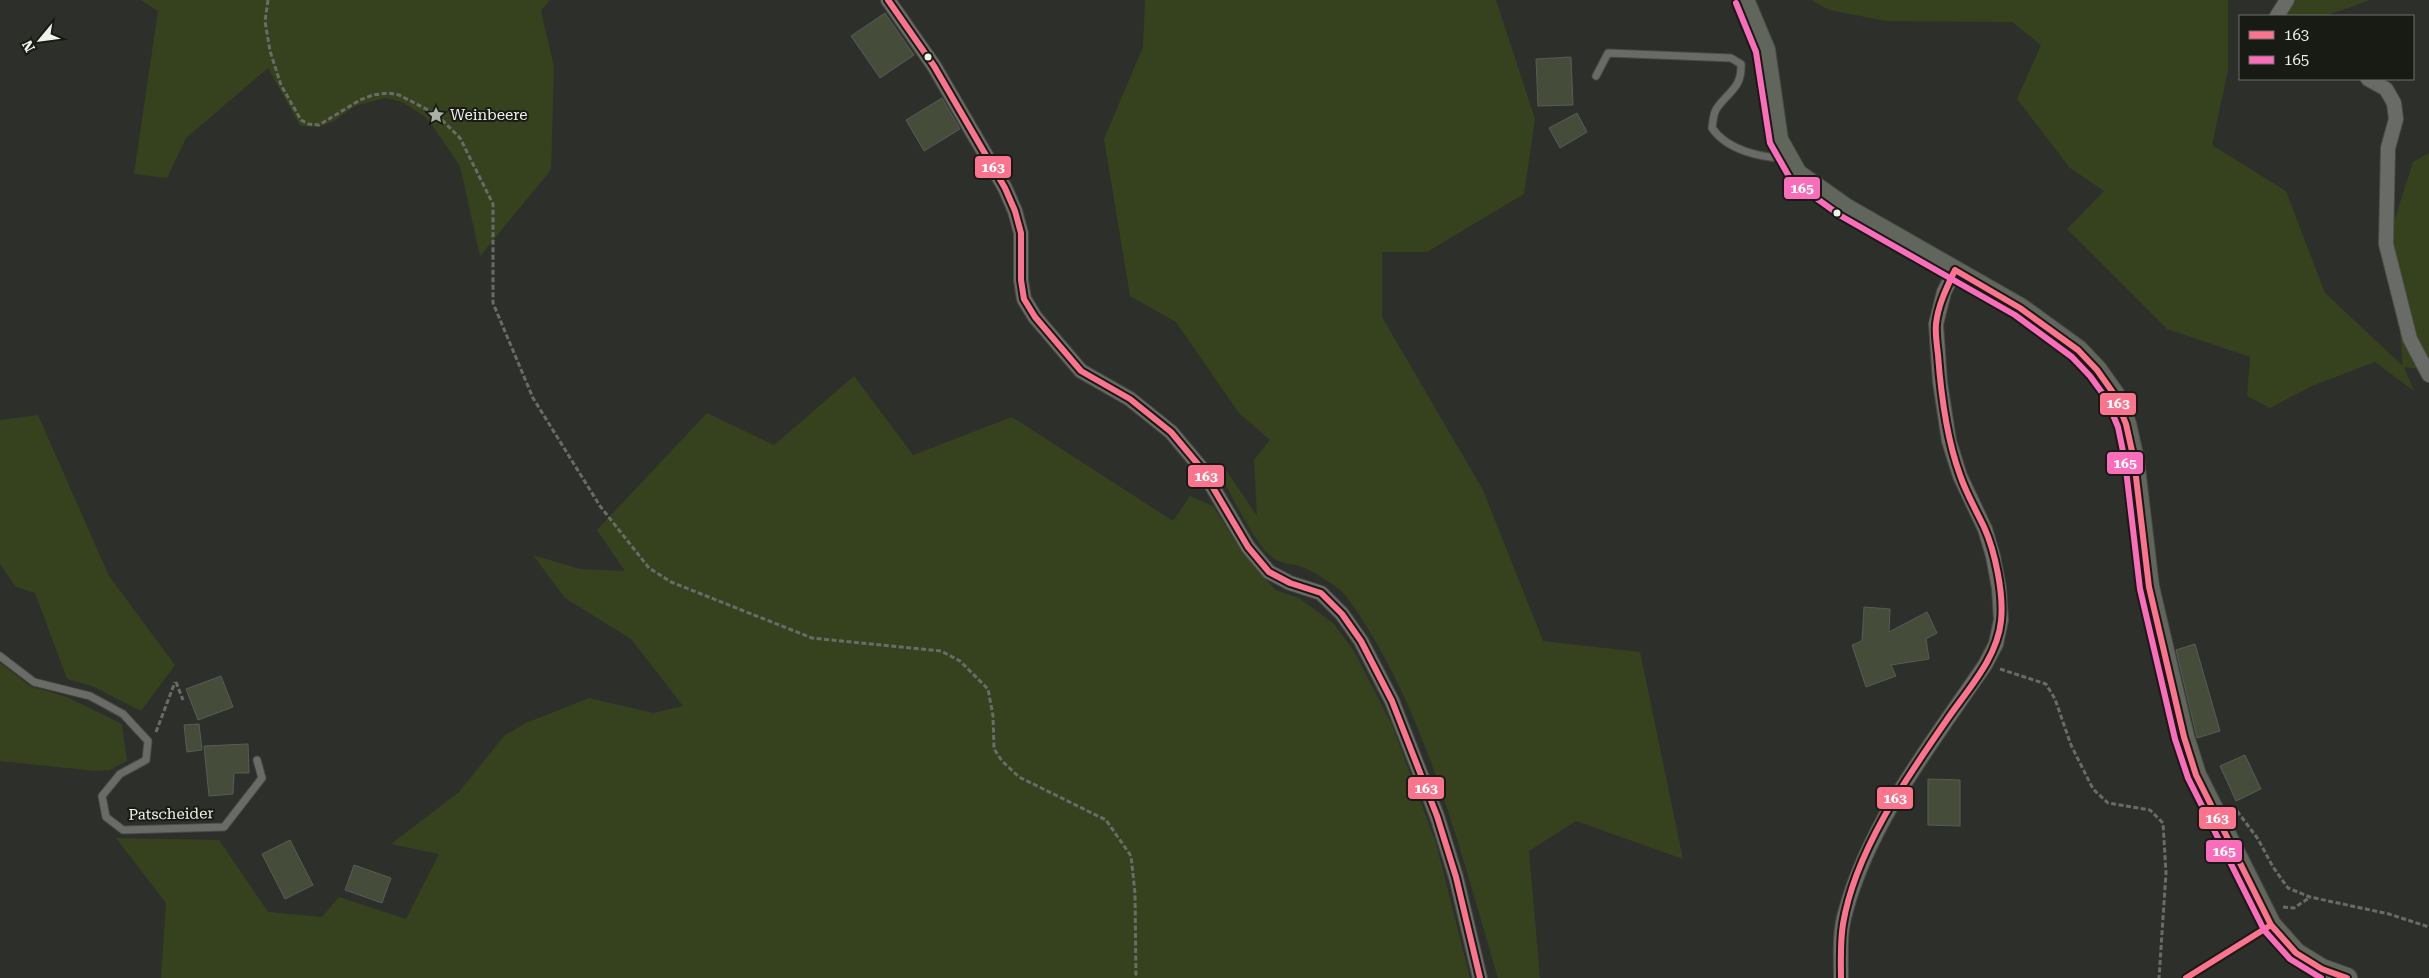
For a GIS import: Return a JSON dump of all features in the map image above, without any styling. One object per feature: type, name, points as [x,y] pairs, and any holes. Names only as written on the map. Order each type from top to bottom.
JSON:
[{"type":"main road","points":[[1747,2],[1765,50],[1778,140],[1786,158],[1797,174],[1814,188],[2020,308],[2078,350],[2097,370],[2114,394],[2126,424],[2134,460],[2148,588],[2184,738],[2196,775],[2270,925],[2296,953],[2322,969],[2347,978]]},
{"type":"street","points":[[888,0],[934,66],[1004,188],[1015,211],[1020,233],[1021,280],[1024,299],[1035,317],[1081,371],[1130,399],[1171,432],[1202,469],[1248,547],[1269,572],[1290,583],[1321,593],[1342,614],[1361,641],[1392,701],[1437,816],[1456,877],[1480,978]]},
{"type":"street","points":[[2278,15],[2287,0]]},
{"type":"street","points":[[2370,80],[2386,89],[2394,103],[2396,119],[2388,148],[2386,244],[2410,339],[2429,375]]},
{"type":"street","points":[[1841,978],[1841,937],[1845,910],[1856,878],[1890,807],[1985,664],[1996,644],[2001,620],[1999,588],[1993,556],[1985,529],[1960,476],[1949,441],[1940,382],[1936,324],[1944,292],[1955,270]]},
{"type":"lane","points":[[1596,76],[1608,53],[1731,58],[1741,64],[1742,76],[1734,90],[1716,110],[1712,128],[1718,138],[1737,147],[1768,158],[1786,158]]},
{"type":"lane","name":"Patscheider","points":[[0,656],[34,682],[90,696],[123,714],[148,741],[146,760],[120,774],[102,796],[106,817],[123,830],[224,827],[262,778],[257,760]]},
{"type":"lane","points":[[2186,978],[2270,925]]},
{"type":"path","points":[[268,0],[265,22],[270,52],[281,86],[295,114],[301,120],[308,124],[319,124],[360,100],[373,95],[388,93],[399,95],[436,114],[460,138],[493,204],[493,304],[533,398],[600,506],[649,568],[670,582],[812,638],[941,651],[960,661],[988,689],[993,716],[994,748],[1002,761],[1019,777],[1106,820],[1131,856],[1135,893],[1136,978]]},
{"type":"path","points":[[1985,664],[2046,684],[2055,699],[2071,745],[2093,789],[2108,803],[2150,810],[2162,823],[2166,873],[2159,978]]},
{"type":"path","points":[[158,731],[176,682],[183,700]]},
{"type":"path","points":[[2235,809],[2258,839],[2273,867],[2288,888],[2310,897],[2389,914],[2429,927]]},
{"type":"path","points":[[2270,925],[2281,916],[2283,905],[2294,908],[2310,897]]},
{"type":"green space","points":[[141,0],[550,0],[541,11],[554,67],[551,170],[480,256],[460,166],[424,116],[402,102],[385,98],[355,106],[334,121],[318,127],[300,126],[268,68],[186,138],[167,178],[134,174],[158,11]]},
{"type":"green space","points":[[1145,0],[1496,0],[1535,119],[1524,194],[1427,252],[1382,252],[1382,317],[1483,490],[1543,641],[1640,652],[1683,859],[1576,821],[1529,851],[1540,978],[1498,978],[1454,830],[1437,780],[1419,731],[1398,683],[1374,638],[1346,596],[1339,589],[1305,568],[1276,560],[1266,551],[1243,518],[1218,471],[1224,467],[1257,516],[1254,460],[1270,440],[1239,413],[1176,322],[1130,296],[1104,139],[1143,47]]},
{"type":"green space","points":[[1811,0],[2228,0],[2228,70],[2212,145],[2286,191],[2325,293],[2403,366],[2391,231],[2413,162],[2429,153],[2429,370],[2404,367],[2414,391],[2375,362],[2312,386],[2270,408],[2247,396],[2250,357],[2167,329],[2067,229],[2104,191],[2070,168],[2017,99],[2041,45],[2012,22],[1886,21],[1829,10]]},
{"type":"green space","points":[[2293,0],[2370,0],[2328,15],[2284,15]]},
{"type":"green space","points":[[854,376],[913,455],[1012,417],[1173,521],[1190,496],[1213,506],[1240,549],[1275,590],[1299,598],[1333,623],[1354,651],[1392,725],[1436,843],[1470,978],[161,978],[166,903],[116,838],[219,840],[268,912],[322,917],[339,897],[406,919],[439,854],[391,844],[459,792],[504,736],[526,723],[589,698],[653,713],[683,706],[631,639],[565,598],[533,555],[580,569],[625,571],[597,530],[707,413],[774,445]]},
{"type":"green space","points":[[38,415],[109,576],[175,665],[141,711],[92,686],[67,679],[35,593],[16,587],[0,564],[0,420]]},
{"type":"green space","points":[[0,663],[30,686],[67,697],[122,724],[127,761],[109,770],[96,771],[0,761]]},
{"type":"building","points":[[885,13],[914,55],[880,78],[851,36]]},
{"type":"building","points":[[1571,57],[1573,105],[1538,106],[1536,59]]},
{"type":"building","points":[[942,98],[960,129],[924,151],[906,120]]},
{"type":"building","points":[[1577,113],[1587,132],[1560,148],[1549,128]]},
{"type":"building","points":[[1864,607],[1890,609],[1889,632],[1927,612],[1937,633],[1926,639],[1929,659],[1891,665],[1896,676],[1866,687],[1852,645],[1862,641]]},
{"type":"building","points":[[2195,644],[2220,731],[2197,738],[2176,650]]},
{"type":"building","points":[[221,676],[233,707],[198,720],[186,689]]},
{"type":"building","points":[[199,724],[202,750],[187,752],[184,725]]},
{"type":"building","points":[[248,744],[249,773],[234,773],[233,794],[209,796],[204,746]]},
{"type":"building","points":[[2245,755],[2261,789],[2236,801],[2220,766]]},
{"type":"building","points":[[1928,779],[1960,780],[1960,826],[1928,825]]},
{"type":"building","points":[[290,840],[313,885],[285,899],[262,854]]},
{"type":"building","points":[[354,865],[391,878],[382,903],[345,890]]},
{"type":"transit line","name":"163","points":[[888,0],[934,66],[1005,188],[1015,211],[1021,233],[1021,280],[1024,299],[1035,317],[1081,371],[1130,399],[1171,432],[1202,469],[1248,547],[1269,572],[1290,583],[1321,593],[1342,614],[1361,641],[1392,701],[1437,816],[1456,877],[1480,978]]},
{"type":"transit line","name":"165","points":[[1736,3],[1756,52],[1770,143],[1791,180],[1841,216],[2015,315],[2072,357],[2090,376],[2106,398],[2118,427],[2125,461],[2140,589],[2175,739],[2188,778],[2264,930],[2290,959],[2321,978]]},
{"type":"transit line","name":"163","points":[[1955,270],[2020,308],[2078,350],[2097,370],[2114,394],[2126,424],[2134,460],[2149,587],[2184,737],[2196,775],[2271,925],[2296,953],[2322,969],[2347,978]]},
{"type":"transit line","name":"163","points":[[1841,978],[1843,924],[1858,870],[1884,818],[1914,767],[1980,674],[1994,648],[2001,621],[2000,586],[1995,560],[1984,527],[1965,488],[1955,461],[1943,401],[1936,324],[1941,303],[1955,270]]},
{"type":"transit line","name":"163","points":[[2186,978],[2271,925]]},
{"type":"place","name":"Weinbeere","points":[[436,115]]}]
